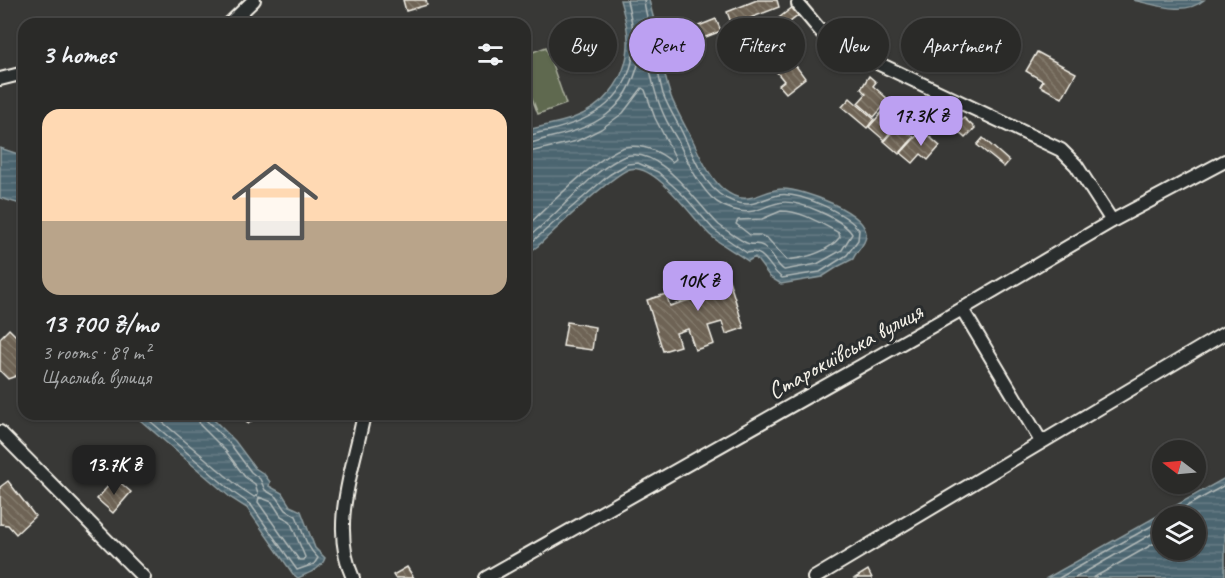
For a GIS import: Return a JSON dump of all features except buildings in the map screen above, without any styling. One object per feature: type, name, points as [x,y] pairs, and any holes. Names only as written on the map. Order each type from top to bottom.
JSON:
[{"type":"street","points":[[235,18],[254,0]]},
{"type":"street","points":[[798,4],[824,35],[835,43],[1061,150],[1076,165],[1112,221]]},
{"type":"street","points":[[0,79],[18,74]]},
{"type":"street","name":"Старокиївська вулиця","points":[[486,578],[962,309],[1112,221],[1225,160]]},
{"type":"street","points":[[962,309],[1039,438]]},
{"type":"street","points":[[814,578],[1225,333]]},
{"type":"street","points":[[353,578],[345,559],[342,531],[345,500],[363,420]]},
{"type":"street","points":[[0,432],[144,578]]},
{"type":"green space","points":[[546,47],[549,56],[549,72],[555,72],[566,104],[538,114],[531,96],[531,53]]},
{"type":"water","points":[[620,0],[649,0],[654,18],[629,18],[629,72],[665,72],[678,113],[703,162],[718,185],[740,198],[754,197],[775,190],[792,190],[818,198],[846,211],[864,227],[866,236],[853,259],[822,277],[781,284],[770,277],[755,257],[748,261],[710,235],[662,183],[640,169],[630,169],[610,181],[531,251],[531,130],[583,114],[603,100],[618,82],[623,71],[628,46],[627,29]]},
{"type":"water","points":[[1133,0],[1204,0],[1188,7],[1170,8]]},
{"type":"water","points":[[0,148],[18,154],[18,203],[0,198]]},
{"type":"water","points":[[140,420],[214,420],[235,441],[255,468],[264,474],[270,482],[269,486],[282,493],[290,506],[301,511],[315,548],[325,558],[323,562],[314,571],[298,578],[247,508],[231,498]]},
{"type":"water","points":[[1225,478],[1225,578],[1047,578],[1152,519],[1152,560],[1206,560],[1206,506],[1175,506],[1197,494],[1206,494],[1206,489]]}]
